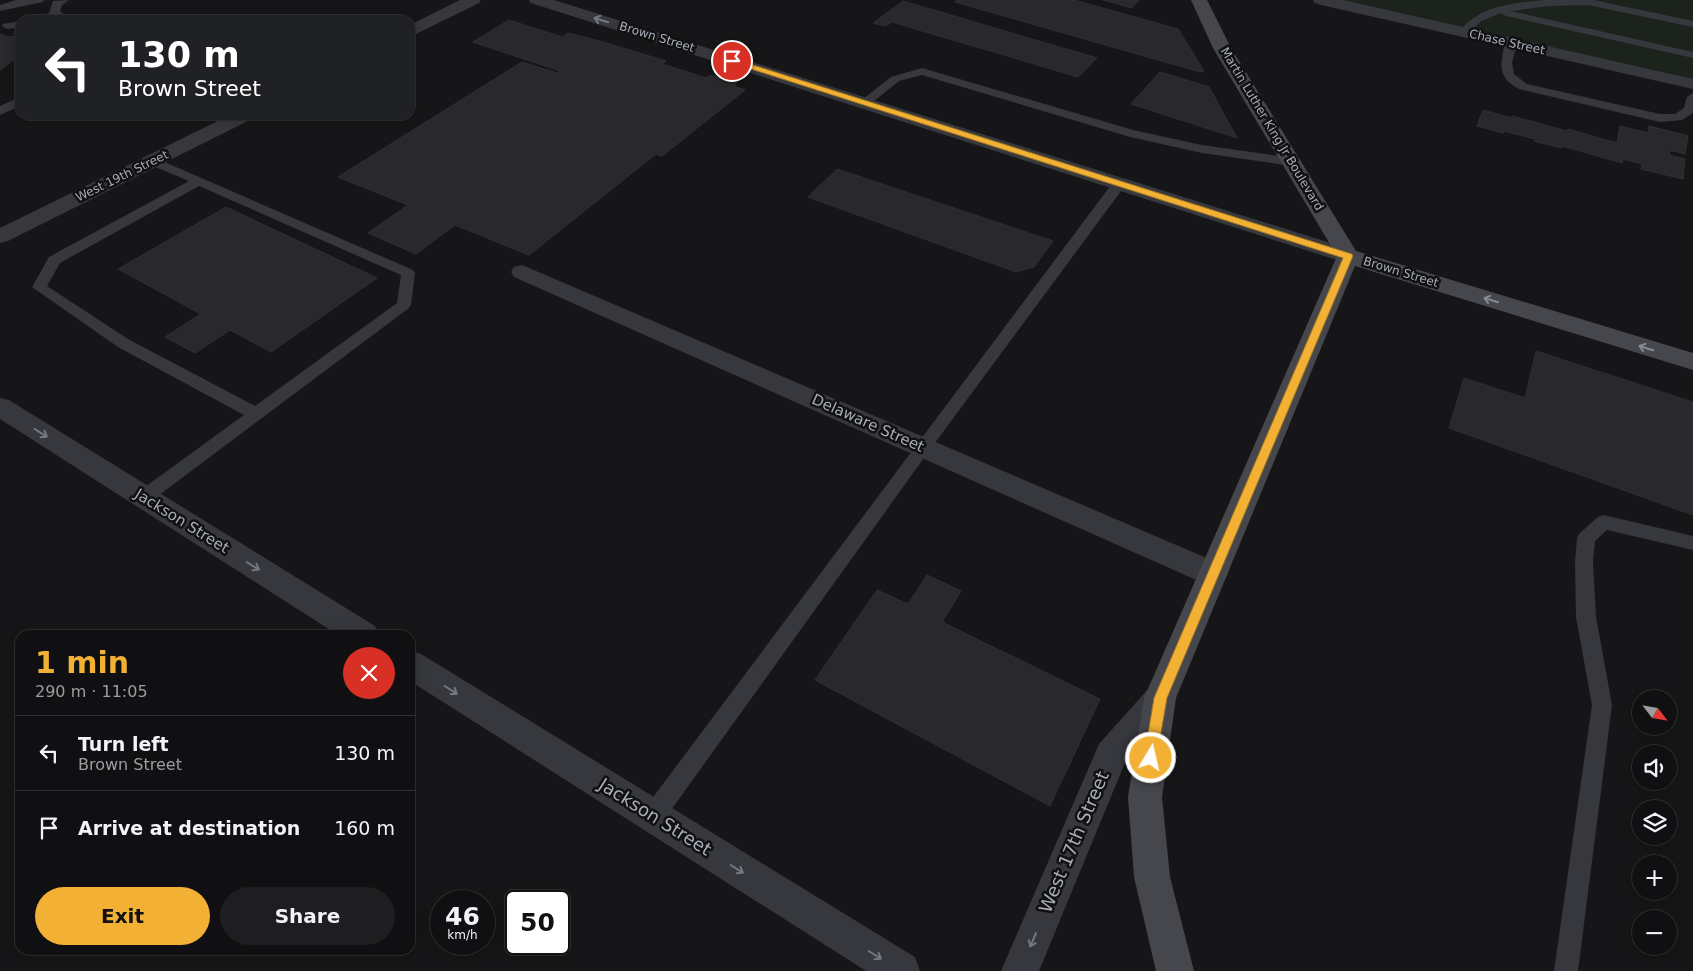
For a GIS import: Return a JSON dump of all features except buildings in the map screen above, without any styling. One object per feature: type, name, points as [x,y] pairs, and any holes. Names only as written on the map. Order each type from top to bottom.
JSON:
[{"type":"main road","name":"Martin Luther King Jr Boulevard","points":[[1199,0],[1222,48],[1348,256]]},
{"type":"main road","name":"Brown Street","points":[[1348,256],[1693,362]]},
{"type":"main road","name":"West 17th Street","points":[[1174,971],[1152,877],[1145,797],[1160,698],[1348,256]]},
{"type":"street","points":[[415,29],[473,0]]},
{"type":"street","name":"Brown Street","points":[[536,0],[1348,256]]},
{"type":"street","name":"Chase Street","points":[[1321,0],[1693,84]]},
{"type":"street","name":"West 19th Street","points":[[0,236],[235,120]]},
{"type":"street","name":"Delaware Street","points":[[522,272],[1213,574]]},
{"type":"street","name":"Jackson Street","points":[[0,407],[356,630]]},
{"type":"street","name":"Jackson Street","points":[[415,667],[901,971]]},
{"type":"street","name":"West 17th Street","points":[[1020,971],[1112,755],[1160,698]]},
{"type":"lane","points":[[0,8],[39,0]]},
{"type":"lane","points":[[44,0],[61,9]]},
{"type":"lane","points":[[1464,32],[1478,18],[1497,11],[1573,0],[1693,24]]},
{"type":"lane","points":[[47,15],[61,9]]},
{"type":"lane","points":[[1497,11],[1693,55]]},
{"type":"lane","points":[[7,26],[15,25]]},
{"type":"lane","points":[[1511,43],[1506,62],[1508,72],[1512,82],[1523,88],[1660,118],[1678,117],[1690,110],[1693,97]]},
{"type":"lane","points":[[864,103],[895,79],[922,71],[1130,133],[1202,149],[1292,162]]},
{"type":"lane","points":[[0,111],[15,104]]},
{"type":"lane","points":[[144,497],[404,305],[408,273],[153,161]]},
{"type":"lane","points":[[199,181],[54,260],[39,287],[123,343],[256,414]]},
{"type":"lane","points":[[653,816],[923,447],[1120,184]]},
{"type":"lane","points":[[1566,971],[1602,705],[1586,618],[1584,562],[1586,538],[1604,522],[1693,543]]},
{"type":"shaded area","points":[[1342,0],[1693,0],[1693,81]]},
{"type":"route","points":[[732,61],[1348,256],[1160,698],[1151,758]]}]
